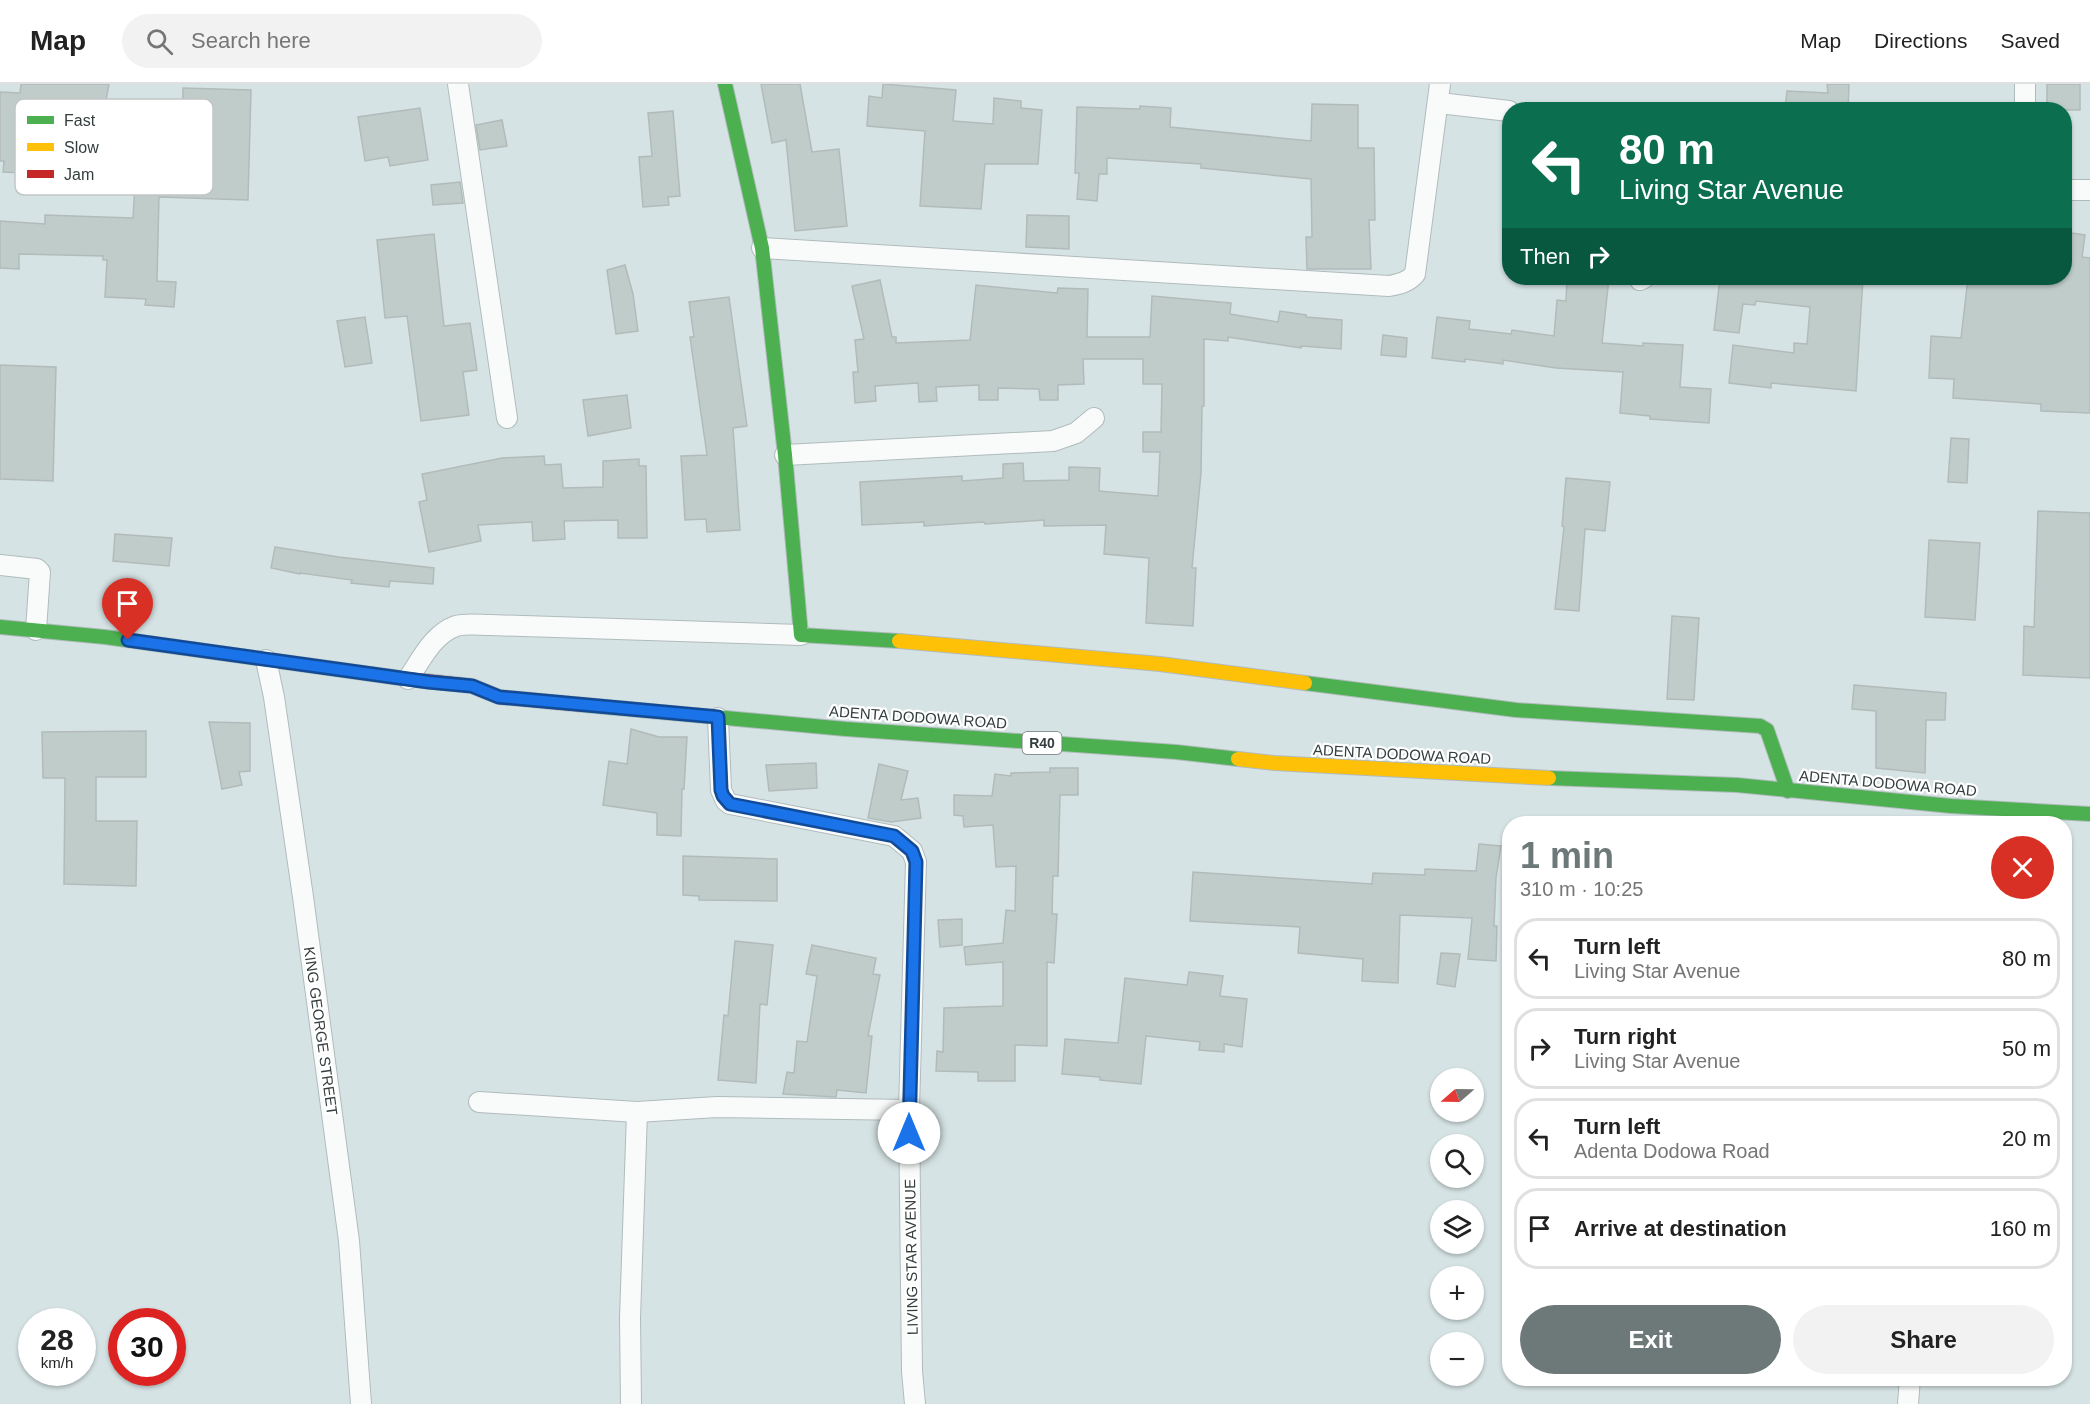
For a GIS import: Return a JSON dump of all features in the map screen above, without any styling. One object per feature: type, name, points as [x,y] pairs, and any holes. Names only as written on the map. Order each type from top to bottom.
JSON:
[{"type":"main road","points":[[725,84],[762,248],[785,455],[801,635],[1160,664],[1516,710],[1760,726],[1767,730],[1788,790]]},
{"type":"main road","name":"ADENTA DODOWA ROAD","points":[[0,627],[105,637],[472,686],[499,697],[718,717],[1019,742],[1176,752],[1274,763],[1523,777],[1737,785],[1788,790],[1950,815],[2090,814]]},
{"type":"street","points":[[458,84],[507,418]]},
{"type":"street","points":[[2025,84],[2025,102]]},
{"type":"street","points":[[762,248],[1389,286],[1409,280],[1415,273],[1440,94],[1502,109]]},
{"type":"street","points":[[2072,190],[2090,190]]},
{"type":"street","points":[[785,455],[1053,441],[1076,433],[1095,418]]},
{"type":"street","points":[[0,565],[37,569],[40,572],[36,630]]},
{"type":"street","points":[[408,679],[433,641],[458,625],[801,635]]},
{"type":"street","name":"KING GEORGE STREET","points":[[266,660],[274,698],[296,850],[349,1241],[361,1404]]},
{"type":"street","name":"LIVING STAR AVENUE","points":[[718,717],[721,790],[730,804],[894,836],[912,851],[916,862],[909,1110],[912,1371],[915,1404]]},
{"type":"street","points":[[479,1102],[637,1112],[717,1107],[909,1110]]},
{"type":"street","points":[[631,1404],[630,1318],[637,1112]]},
{"type":"street","points":[[1908,1404],[1909,1386]]},
{"type":"building","points":[[21,84],[109,84],[106,99],[15,99],[15,173],[3,172],[4,161],[0,161],[0,92],[20,93]]},
{"type":"building","points":[[761,84],[800,84],[812,152],[839,149],[847,226],[795,231],[786,140],[772,143]]},
{"type":"building","points":[[883,84],[956,90],[953,121],[993,124],[994,98],[1021,101],[1021,108],[1042,110],[1038,164],[985,164],[981,209],[920,206],[925,131],[867,126],[869,96],[882,98]]},
{"type":"building","points":[[1827,84],[1849,84],[1848,102],[1786,102],[1787,91],[1828,93]]},
{"type":"building","points":[[2047,84],[2080,84],[2080,110],[2072,110],[2072,102],[2047,102]]},
{"type":"building","points":[[183,88],[251,90],[248,200],[159,197],[157,281],[176,282],[174,307],[145,305],[146,299],[105,297],[107,260],[103,260],[103,256],[19,254],[19,269],[0,268],[0,221],[45,224],[45,215],[133,218],[134,195],[213,195],[213,99],[183,99]]},
{"type":"building","points":[[1312,104],[1358,105],[1358,148],[1374,148],[1375,220],[1369,220],[1371,269],[1307,269],[1306,237],[1312,237],[1311,179],[1201,168],[1201,164],[1107,158],[1107,174],[1099,174],[1097,201],[1077,199],[1079,173],[1075,173],[1077,107],[1171,108],[1170,127],[1311,141]]},
{"type":"building","points":[[420,108],[428,160],[390,166],[388,157],[365,161],[358,117]]},
{"type":"building","points":[[673,111],[680,196],[668,197],[669,205],[643,207],[639,157],[652,156],[648,113]]},
{"type":"building","points":[[502,120],[507,146],[480,150],[476,125]]},
{"type":"building","points":[[460,182],[463,203],[433,205],[431,185]]},
{"type":"building","points":[[1027,215],[1069,216],[1069,249],[1026,247]]},
{"type":"building","points":[[2072,233],[2085,235],[2082,257],[2090,258],[2090,413],[2041,411],[2041,404],[1953,398],[1954,379],[1929,378],[1931,336],[1961,338],[1967,285],[2072,285]]},
{"type":"building","points":[[434,234],[444,326],[470,323],[477,370],[463,372],[469,415],[421,421],[407,316],[385,318],[377,240]]},
{"type":"building","points":[[625,265],[633,294],[638,331],[616,334],[607,270]]},
{"type":"building","points":[[880,280],[892,337],[896,337],[896,343],[970,340],[976,285],[1057,293],[1058,288],[1088,289],[1087,337],[1150,337],[1152,296],[1231,303],[1230,314],[1278,322],[1280,311],[1306,315],[1306,317],[1342,320],[1341,349],[1301,346],[1301,348],[1228,337],[1228,341],[1204,339],[1201,473],[1192,568],[1196,568],[1193,626],[1146,623],[1149,558],[1104,554],[1106,525],[1044,526],[1044,520],[924,526],[924,522],[862,525],[860,482],[962,476],[962,481],[1003,478],[1003,464],[1023,463],[1024,481],[1069,480],[1069,467],[1100,468],[1099,491],[1158,496],[1160,452],[1143,452],[1143,432],[1161,432],[1162,384],[1143,384],[1143,359],[1083,359],[1084,384],[1058,385],[1058,400],[1040,400],[1039,389],[998,388],[998,400],[979,400],[979,385],[936,387],[937,401],[919,402],[918,383],[875,386],[876,401],[855,403],[853,372],[858,372],[855,340],[864,339],[852,286]]},
{"type":"building","points":[[1567,285],[1608,285],[1602,343],[1643,346],[1643,343],[1683,345],[1680,387],[1711,389],[1709,423],[1650,419],[1650,416],[1620,413],[1623,372],[1556,368],[1503,360],[1503,364],[1432,358],[1437,317],[1470,321],[1469,329],[1511,334],[1512,330],[1554,336],[1557,300],[1566,301]]},
{"type":"building","points":[[1719,285],[1863,285],[1856,391],[1771,383],[1771,388],[1729,383],[1733,345],[1794,353],[1794,343],[1807,344],[1810,307],[1756,301],[1755,305],[1743,304],[1739,333],[1714,330]]},
{"type":"building","points":[[729,297],[747,426],[733,428],[740,530],[707,532],[706,519],[685,520],[681,456],[707,455],[690,337],[694,337],[689,302]]},
{"type":"building","points":[[365,317],[372,363],[345,367],[337,321]]},
{"type":"building","points":[[1383,335],[1407,338],[1406,357],[1381,355]]},
{"type":"building","points":[[0,365],[56,367],[53,481],[0,479]]},
{"type":"building","points":[[627,395],[631,428],[588,436],[583,400]]},
{"type":"building","points":[[1951,438],[1969,439],[1967,483],[1948,482]]},
{"type":"building","points":[[544,456],[545,465],[561,464],[563,488],[603,487],[603,461],[639,459],[639,466],[646,466],[647,538],[618,538],[618,520],[564,521],[565,539],[533,541],[532,522],[478,525],[481,541],[429,552],[419,502],[427,500],[422,474],[502,458]]},
{"type":"building","points":[[1566,478],[1610,482],[1605,531],[1585,529],[1579,611],[1555,609],[1564,527],[1562,526]]},
{"type":"building","points":[[2038,511],[2090,513],[2090,678],[2023,675],[2024,626],[2034,627]]},
{"type":"building","points":[[115,534],[172,538],[169,566],[113,561]]},
{"type":"building","points":[[1929,540],[1980,543],[1975,620],[1925,617]]},
{"type":"building","points":[[275,547],[434,568],[433,584],[390,581],[389,587],[351,583],[352,580],[271,568]]},
{"type":"building","points":[[1672,616],[1699,618],[1694,700],[1667,699]]},
{"type":"building","points":[[1854,685],[1946,693],[1945,720],[1926,720],[1925,773],[1876,768],[1876,711],[1852,709]]},
{"type":"building","points":[[209,722],[250,723],[250,771],[239,772],[242,785],[222,789]]},
{"type":"building","points":[[631,729],[659,737],[687,737],[684,789],[682,789],[681,836],[657,835],[657,813],[603,805],[609,761],[627,764]]},
{"type":"building","points":[[146,731],[146,777],[96,777],[96,821],[137,821],[136,886],[64,884],[65,778],[43,778],[42,732]]},
{"type":"building","points":[[816,763],[817,788],[769,791],[766,765]]},
{"type":"building","points":[[879,764],[908,771],[901,800],[918,798],[921,818],[891,822],[868,818]]},
{"type":"building","points":[[1050,768],[1078,768],[1078,795],[1060,795],[1058,876],[1053,876],[1052,914],[1057,914],[1054,963],[1047,962],[1047,1046],[1015,1045],[1015,1081],[978,1081],[978,1072],[936,1071],[937,1051],[943,1052],[944,1008],[1003,1006],[1003,962],[966,965],[964,947],[1003,943],[1006,910],[1015,911],[1016,866],[996,867],[993,825],[964,827],[963,816],[954,815],[954,795],[992,796],[995,774],[1011,776],[1011,773],[1050,772]]},
{"type":"building","points":[[1479,844],[1501,846],[1496,878],[1494,926],[1497,926],[1496,961],[1468,959],[1472,918],[1400,915],[1398,983],[1362,981],[1363,959],[1298,953],[1300,927],[1190,921],[1193,872],[1372,884],[1373,873],[1425,875],[1425,869],[1476,871]]},
{"type":"building","points":[[683,856],[777,859],[777,901],[699,900],[699,896],[683,895]]},
{"type":"building","points":[[962,919],[962,945],[940,947],[938,920]]},
{"type":"building","points":[[735,941],[773,945],[767,1005],[760,1004],[756,1083],[718,1080],[724,1015],[728,1016]]},
{"type":"building","points":[[812,945],[876,958],[873,974],[880,975],[868,1036],[872,1036],[866,1093],[837,1090],[836,1097],[783,1094],[787,1072],[794,1073],[797,1041],[807,1042],[817,976],[806,974]]},
{"type":"building","points":[[1441,953],[1460,954],[1455,987],[1437,984]]},
{"type":"building","points":[[1189,972],[1223,976],[1220,996],[1247,999],[1242,1047],[1224,1044],[1224,1052],[1199,1050],[1200,1042],[1146,1036],[1141,1084],[1062,1074],[1065,1039],[1118,1043],[1125,978],[1187,985]]},
{"type":"traffic: fast","points":[[725,84],[762,248],[785,455],[801,635],[899,641]]},
{"type":"traffic: fast","points":[[0,627],[105,637],[407,679]]},
{"type":"traffic: fast","points":[[1305,683],[1516,710],[1760,726],[1767,730],[1788,791]]},
{"type":"traffic: fast","points":[[585,705],[846,729],[1176,752],[1238,759]]},
{"type":"traffic: fast","points":[[1549,778],[1737,785],[1951,806],[2090,814]]},
{"type":"traffic: slow","points":[[899,641],[1160,664],[1305,683]]},
{"type":"traffic: slow","points":[[1238,759],[1549,778]]},
{"type":"traffic: jam","points":[[407,679],[472,686],[499,697],[585,705]]},
{"type":"route","points":[[128,640],[472,686],[499,697],[718,717],[721,790],[730,804],[894,836],[912,851],[916,862],[909,1133]]}]
